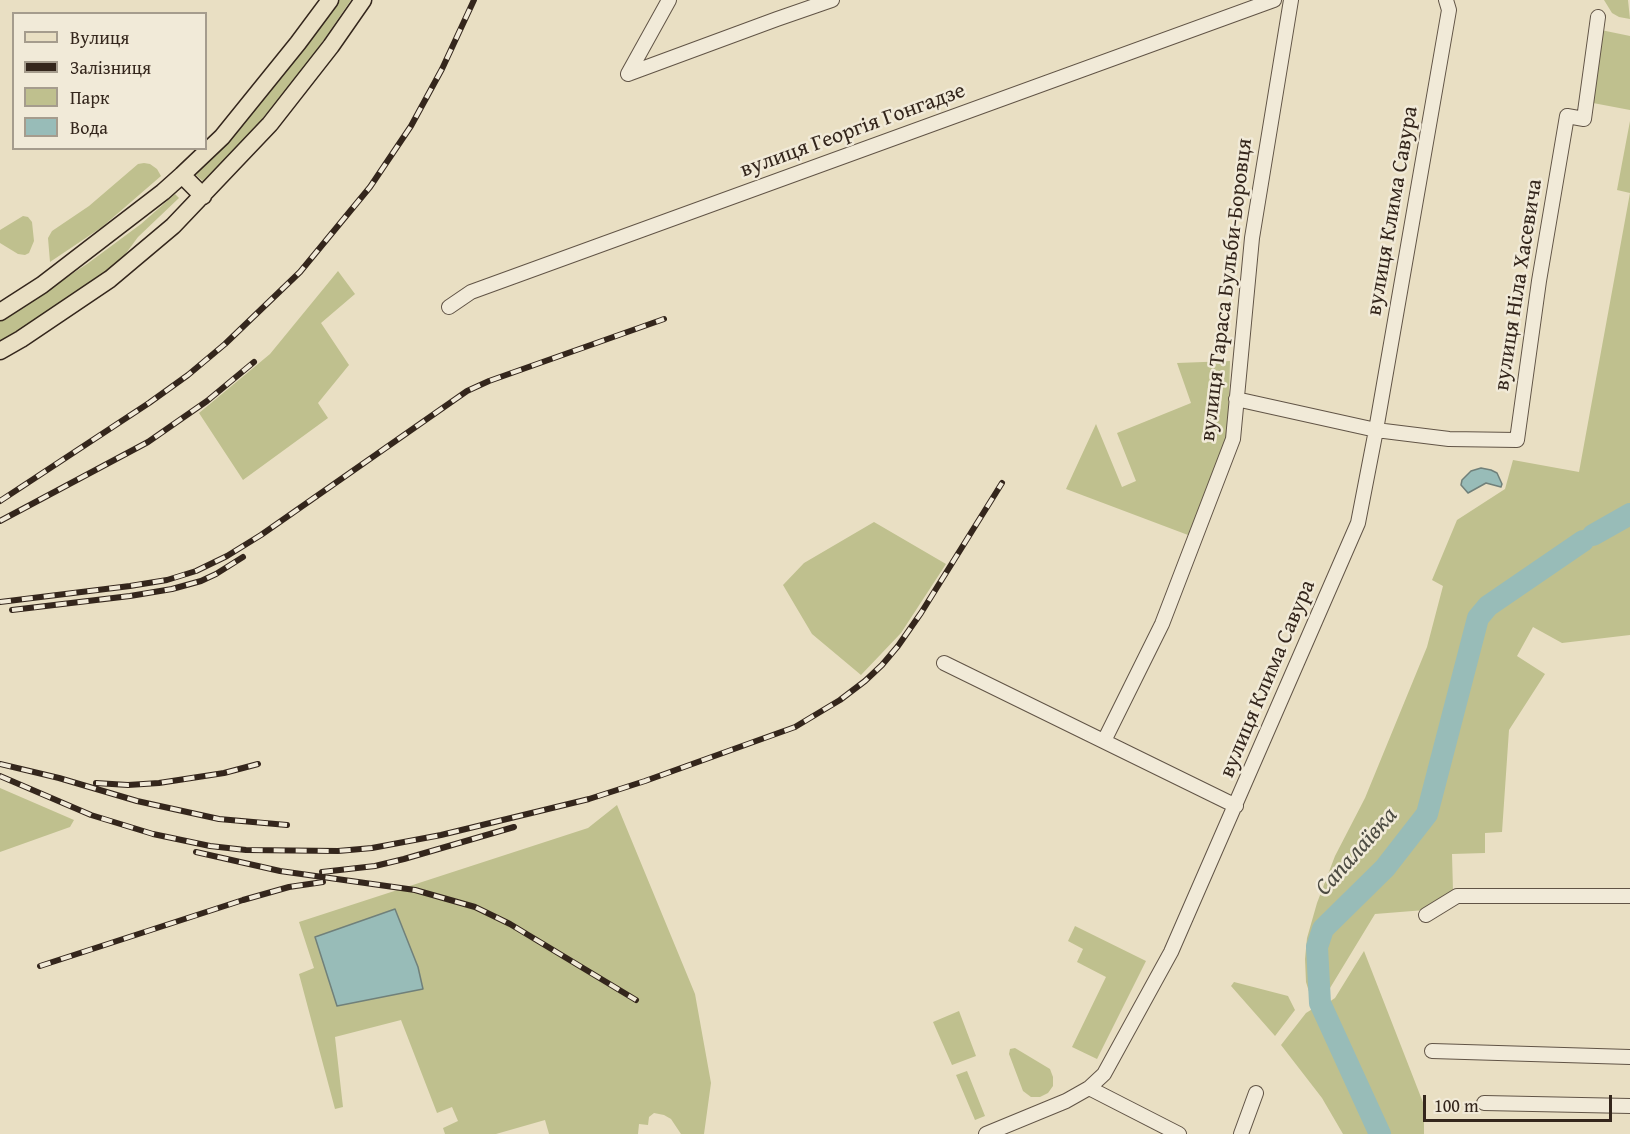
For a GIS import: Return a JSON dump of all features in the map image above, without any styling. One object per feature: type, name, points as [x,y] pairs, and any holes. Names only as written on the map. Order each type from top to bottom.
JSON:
[{"type":"main road","points":[[0,312],[42,285],[182,175],[222,137],[330,0]]},
{"type":"main road","points":[[0,351],[110,279],[173,226],[270,124],[331,46],[363,0]]},
{"type":"main road","points":[[182,175],[203,196]]},
{"type":"street","points":[[669,0],[628,75],[832,0]]},
{"type":"street","name":"вулиця Георгія Гонгадзе","points":[[449,307],[471,292],[1274,0]]},
{"type":"street","name":"вулиця Тараса Бульби-Боровця","points":[[1104,741],[1166,613],[1233,439],[1252,238],[1291,0]]},
{"type":"street","name":"вулиця Клима Савура","points":[[986,1134],[1005,1130],[1066,1101],[1089,1088],[1104,1074],[1171,952],[1358,524],[1449,10],[1446,0]]},
{"type":"street","name":"вулиця Ніла Хасевича","points":[[1376,430],[1449,439],[1517,440],[1539,281],[1567,116],[1584,119],[1598,17]]},
{"type":"street","points":[[1236,399],[1376,430]]},
{"type":"street","name":"вулиця Клима Савура","points":[[944,663],[1236,806]]},
{"type":"street","points":[[1426,915],[1457,896],[1630,896]]},
{"type":"street","points":[[1431,1052],[1630,1057]]},
{"type":"street","points":[[1089,1088],[1179,1134]]},
{"type":"street","points":[[1241,1134],[1256,1093]]},
{"type":"street","points":[[1484,1103],[1630,1106]]},
{"type":"green space","points":[[336,0],[351,0],[314,54],[234,154],[205,183],[196,175],[225,144]]},
{"type":"green space","points":[[1604,0],[1628,0],[1630,19],[1612,13]]},
{"type":"green space","points":[[1601,30],[1630,36],[1630,110],[1593,103]]},
{"type":"green space","points":[[1630,121],[1630,193],[1617,190]]},
{"type":"green space","points":[[144,163],[157,169],[161,176],[102,227],[50,262],[48,238],[52,231],[89,206],[138,164]]},
{"type":"green space","points":[[1630,193],[1630,635],[1562,643],[1533,627],[1517,656],[1545,674],[1509,730],[1502,832],[1485,833],[1485,853],[1452,854],[1453,891],[1425,910],[1375,914],[1327,993],[1329,1002],[1335,998],[1364,951],[1424,1105],[1424,1134],[1343,1134],[1322,1098],[1281,1045],[1306,1013],[1314,1008],[1306,982],[1305,959],[1307,938],[1317,903],[1335,856],[1365,798],[1427,647],[1443,586],[1432,580],[1457,520],[1505,489],[1513,460],[1579,472]]},
{"type":"green space","points":[[175,194],[179,198],[138,237],[121,260],[18,335],[0,345],[0,321],[87,264],[141,224]]},
{"type":"green space","points":[[23,216],[28,217],[32,222],[34,241],[29,253],[25,255],[18,254],[0,243],[0,230]]},
{"type":"green space","points":[[338,271],[355,294],[321,323],[349,365],[318,403],[328,418],[243,480],[199,413],[270,354]]},
{"type":"green space","points":[[1230,361],[1228,437],[1188,535],[1066,489],[1096,424],[1122,487],[1136,481],[1117,433],[1191,403],[1177,363]]},
{"type":"green space","points":[[874,522],[946,564],[901,633],[861,675],[812,634],[783,585],[804,563]]},
{"type":"green space","points":[[0,788],[74,820],[70,827],[0,852]]},
{"type":"green space","points":[[617,805],[695,994],[711,1083],[704,1134],[681,1134],[671,1119],[654,1113],[649,1117],[648,1125],[639,1124],[638,1134],[549,1134],[545,1120],[496,1134],[445,1134],[443,1128],[458,1121],[452,1107],[437,1113],[401,1020],[335,1037],[343,1107],[335,1109],[299,974],[314,968],[299,922],[588,828]],"holes":[[[395,909],[418,967],[423,988],[316,937]]]},
{"type":"green space","points":[[1075,926],[1146,961],[1097,1059],[1072,1047],[1106,977],[1077,962],[1083,949],[1068,941]]},
{"type":"green space","points":[[1234,982],[1288,996],[1295,1010],[1275,1036],[1231,986]]},
{"type":"green space","points":[[959,1011],[976,1056],[952,1065],[933,1022]]},
{"type":"green space","points":[[1015,1048],[1050,1069],[1053,1086],[1048,1093],[1040,1097],[1031,1097],[1023,1091],[1009,1054],[1010,1049]]},
{"type":"green space","points":[[967,1071],[985,1116],[975,1120],[956,1075]]},
{"type":"water","points":[[1481,468],[1497,473],[1501,487],[1486,483],[1468,493],[1461,485],[1462,480],[1471,471]]},
{"type":"water","points":[[395,909],[418,967],[423,989],[337,1006],[315,937]]},
{"type":"waterway","name":"Сапалаївка","points":[[1593,535],[1630,514]]},
{"type":"waterway","name":"Сапалаївка","points":[[1380,1134],[1320,1003],[1317,947],[1323,929],[1385,868],[1427,814],[1478,618],[1488,606],[1583,541]]},
{"type":"railway","points":[[0,501],[188,375],[225,344],[300,272],[370,187],[411,126],[442,69],[474,0]]},
{"type":"railway","points":[[0,602],[130,586],[167,580],[196,571],[227,556],[261,535],[467,391],[489,381],[664,319]]},
{"type":"railway","points":[[0,521],[148,442],[207,401],[254,362]]},
{"type":"railway","points":[[0,776],[91,815],[153,834],[210,846],[246,850],[338,851],[372,848],[441,835],[589,799],[795,727],[840,700],[865,681],[898,646],[921,613],[1002,483]]},
{"type":"railway","points":[[12,610],[172,589],[201,581],[243,557]]},
{"type":"railway","points":[[0,764],[59,778],[137,801],[219,819],[287,825]]},
{"type":"railway","points":[[96,783],[128,785],[159,783],[224,773],[258,764]]},
{"type":"railway","points":[[322,872],[375,866],[514,827]]},
{"type":"railway","points":[[196,852],[280,871],[415,890],[475,907],[510,924],[636,1000]]},
{"type":"railway","points":[[40,966],[243,900],[289,887],[323,882]]}]
